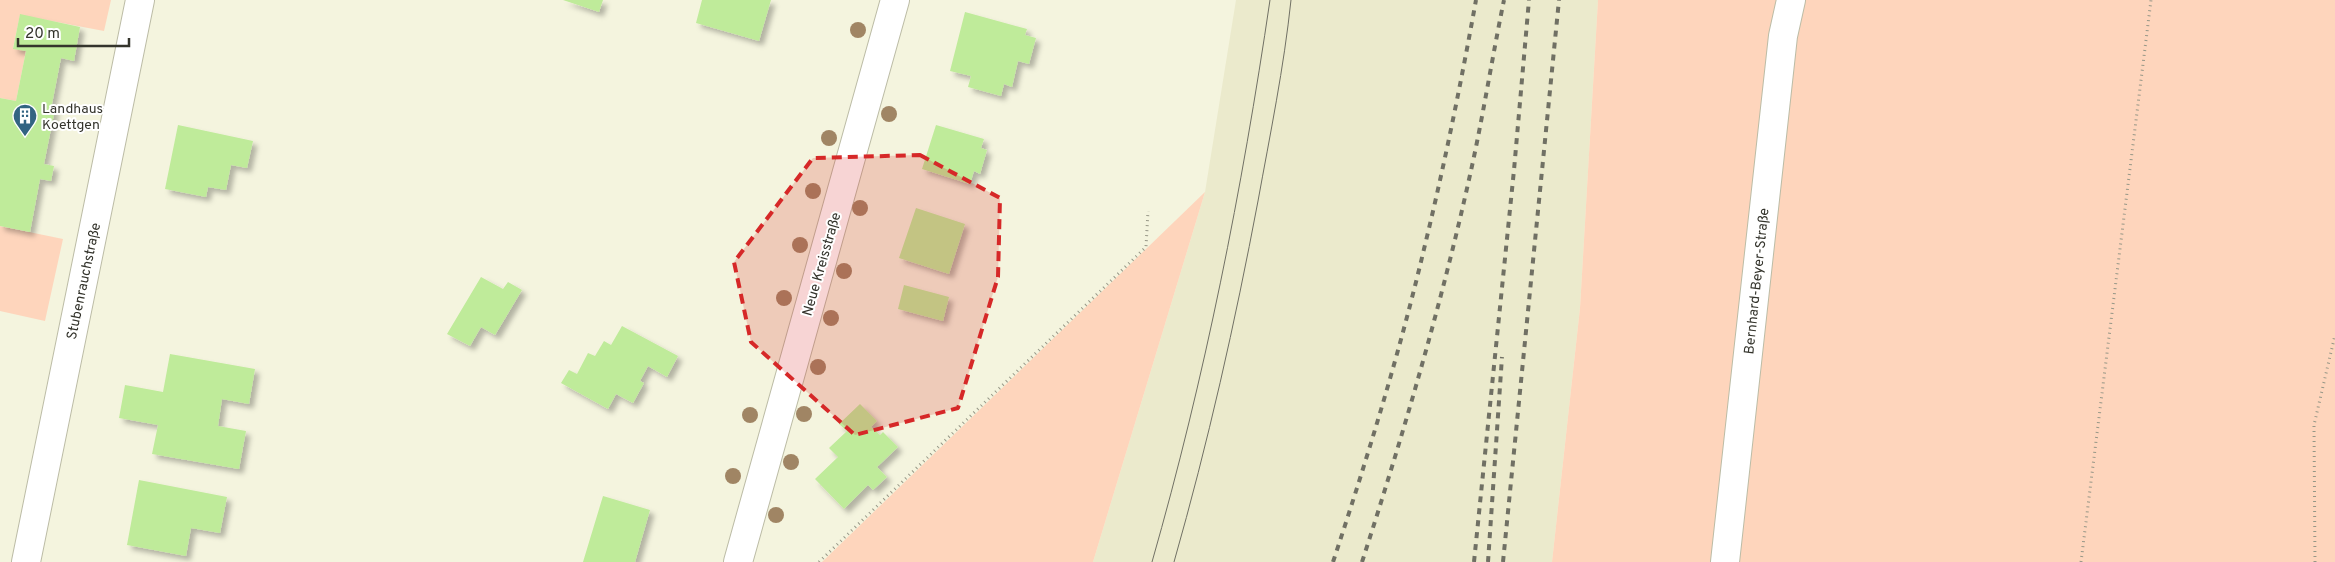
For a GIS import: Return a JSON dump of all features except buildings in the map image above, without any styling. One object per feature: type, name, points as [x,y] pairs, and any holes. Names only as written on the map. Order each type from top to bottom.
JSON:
[{"type":"street","name":"Stubenrauchstraße","points":[[26,562],[140,0]]},
{"type":"street","name":"Neue Kreisstraße","points":[[738,562],[895,0]]},
{"type":"street","name":"Bernhard-Beyer-Straße","points":[[1725,562],[1783,36],[1791,0]]},
{"type":"path","points":[[2081,562],[2151,0]]},
{"type":"path","points":[[819,562],[1146,247],[1148,212]]},
{"type":"path","points":[[2315,562],[2314,425],[2335,335]]},
{"type":"highlighted area","points":[[920,155],[1000,198],[998,277],[958,408],[855,435],[751,342],[734,262],[813,158]]},
{"type":"shaded area","points":[[0,0],[111,0],[104,31],[20,15],[13,48],[26,51],[16,101],[0,98]]},
{"type":"shaded area","points":[[1236,0],[1598,0],[1580,308],[1552,562],[1093,562],[1205,192]]},
{"type":"shaded area","points":[[1598,0],[2335,0],[2335,562],[1552,562],[1580,308]]},
{"type":"shaded area","points":[[1205,192],[1093,562],[822,562]]},
{"type":"shaded area","points":[[0,226],[63,239],[45,321],[0,311]]},
{"type":"tram line","points":[[1152,562],[1189,423],[1220,283],[1247,142],[1270,0]]},
{"type":"tram line","points":[[1174,562],[1209,428],[1240,292],[1285,50],[1291,0]]},
{"type":"railway","points":[[1333,562],[1382,407],[1414,289],[1445,156],[1476,0]]},
{"type":"railway","points":[[1362,562],[1407,418],[1447,273],[1475,153],[1504,0]]},
{"type":"railway","points":[[1474,562],[1514,170],[1529,0]]},
{"type":"railway","points":[[1503,562],[1559,0]]},
{"type":"railway","points":[[1488,562],[1502,357]]},
{"type":"place","name":"Landhaus Koettgen","points":[[25,137]]}]
